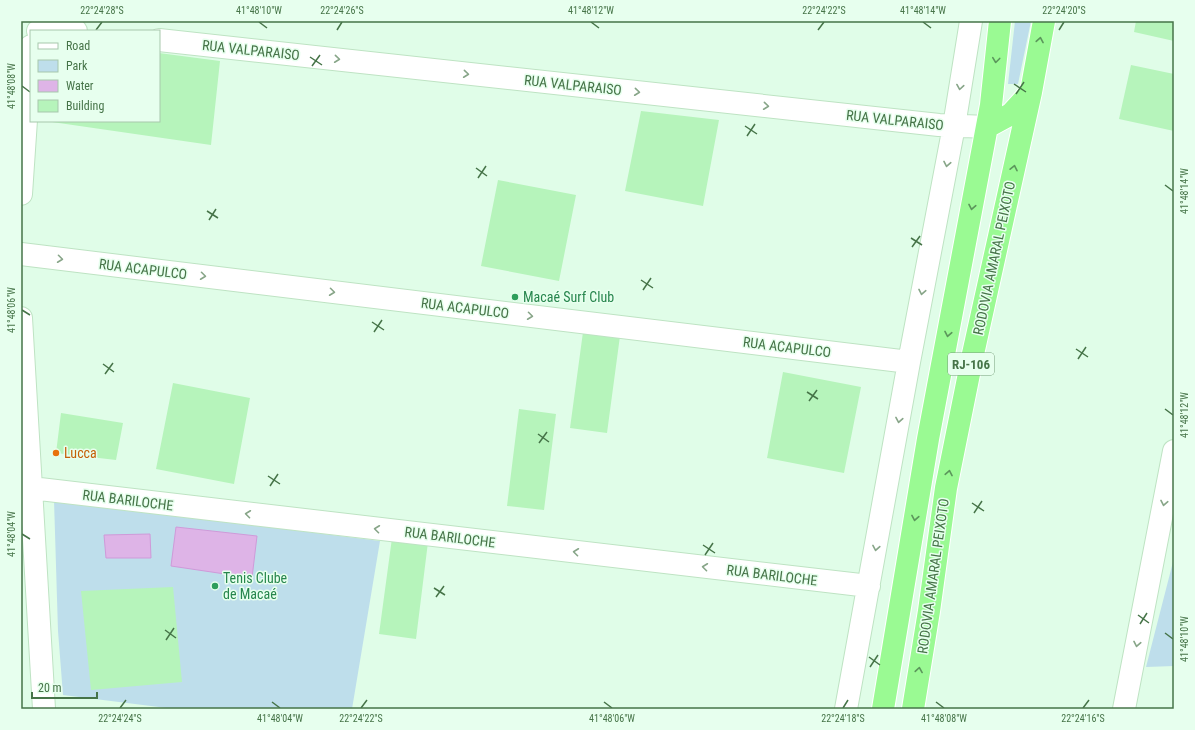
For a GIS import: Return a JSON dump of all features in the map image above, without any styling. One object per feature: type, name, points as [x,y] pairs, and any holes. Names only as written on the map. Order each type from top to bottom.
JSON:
[{"type":"highway","name":"RODOVIA AMARAL PEIXOTO","points":[[883,709],[928,439],[991,105],[1000,21]]},
{"type":"highway","name":"RODOVIA AMARAL PEIXOTO","points":[[913,709],[929,611],[946,488],[973,354],[1031,92],[1044,21]]},
{"type":"highway","points":[[986,127],[1011,114],[1031,92]]},
{"type":"street","points":[[846,709],[909,362],[954,126],[971,21]]},
{"type":"street","points":[[41,29],[58,30]]},
{"type":"street","name":"RUA VALPARAISO","points":[[160,40],[954,126],[986,127]]},
{"type":"street","points":[[21,194],[30,61]]},
{"type":"street","name":"RUA ACAPULCO","points":[[21,254],[909,362]]},
{"type":"street","points":[[21,318],[34,709]]},
{"type":"street","points":[[1124,709],[1174,451]]},
{"type":"street","points":[[26,481],[44,709]]},
{"type":"street","name":"RUA BARILOCHE","points":[[26,481],[869,586]]},
{"type":"green space","points":[[1015,21],[1031,21],[1018,84],[1008,84]]},
{"type":"green space","name":"Tenis Clube de Macaé","points":[[54,500],[380,541],[352,709],[175,709],[63,695],[58,631]]},
{"type":"green space","points":[[1174,558],[1174,666],[1146,667]]},
{"type":"water","points":[[176,527],[257,536],[252,578],[171,566]]},
{"type":"water","points":[[150,534],[151,558],[106,558],[104,535]]},
{"type":"building","points":[[1136,21],[1174,21],[1174,41],[1134,32]]},
{"type":"building","points":[[160,53],[220,61],[211,145],[52,122],[160,122]]},
{"type":"building","points":[[1131,65],[1174,74],[1174,131],[1119,119]]},
{"type":"building","points":[[641,111],[719,120],[703,206],[625,191]]},
{"type":"building","points":[[498,180],[576,195],[559,281],[481,266]]},
{"type":"building","points":[[583,332],[620,336],[607,433],[570,428]]},
{"type":"building","points":[[783,372],[861,387],[844,473],[767,458]]},
{"type":"building","points":[[173,383],[250,398],[234,484],[156,469]]},
{"type":"building","points":[[519,409],[556,414],[544,510],[507,506]]},
{"type":"building","points":[[61,413],[123,423],[116,460],[56,453]]},
{"type":"building","points":[[392,538],[428,542],[416,639],[379,634]]},
{"type":"building","points":[[173,587],[182,682],[91,690],[81,591]]},
{"type":"place","name":"Macaé Surf Club","points":[[515,297]]},
{"type":"place","name":"Lucca","points":[[56,453]]},
{"type":"place","name":"Tenis Clube de Macaé","points":[[215,586]]}]
